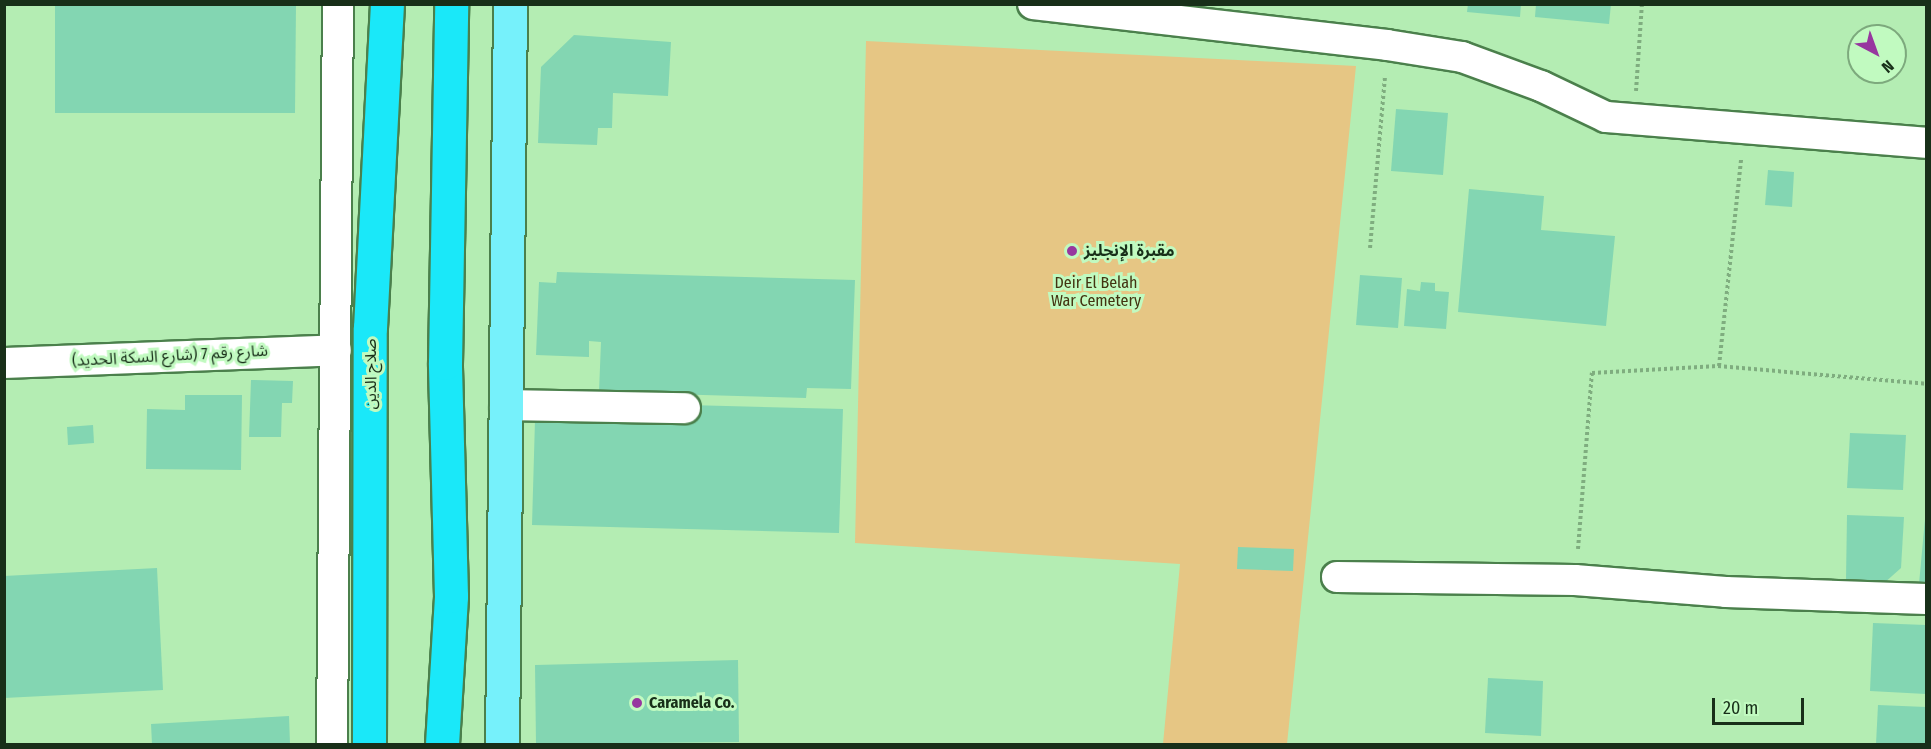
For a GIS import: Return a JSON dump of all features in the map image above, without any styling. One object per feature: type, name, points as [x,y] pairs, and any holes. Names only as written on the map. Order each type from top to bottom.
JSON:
[{"type":"highway","name":"صلاح الدين","points":[[369,744],[370,328],[387,4]]},
{"type":"highway","points":[[442,744],[451,596],[445,363],[451,4]]},
{"type":"main road","points":[[502,744],[510,4]]},
{"type":"street","points":[[332,744],[338,4]]},
{"type":"street","points":[[1033,4],[1387,45],[1462,57],[1541,86],[1606,117],[1926,143]]},
{"type":"street","name":"شارع رقم 7 (شارع السكة الحديد)","points":[[4,363],[336,350]]},
{"type":"street","points":[[505,405],[685,408]]},
{"type":"street","points":[[1337,577],[1575,580],[1726,592],[1926,599]]},
{"type":"path","points":[[1635,119],[1642,4]]},
{"type":"path","points":[[1370,248],[1387,45]]},
{"type":"path","points":[[1719,366],[1745,128]]},
{"type":"path","points":[[1575,580],[1592,373],[1719,366],[1926,384]]},
{"type":"green space","name":"Deir El Belah War Cemetery","points":[[866,41],[1356,66],[1287,744],[1163,744],[1180,564],[855,543]]},
{"type":"building","points":[[55,4],[296,4],[295,113],[55,113]]},
{"type":"building","points":[[1468,4],[1521,4],[1520,17],[1467,12]]},
{"type":"building","points":[[1536,4],[1611,4],[1609,24],[1535,17]]},
{"type":"building","points":[[574,35],[671,42],[668,96],[613,93],[612,128],[598,128],[597,145],[538,143],[541,67]]},
{"type":"building","points":[[1396,109],[1448,113],[1443,175],[1391,171]]},
{"type":"building","points":[[1768,170],[1794,172],[1792,207],[1765,205]]},
{"type":"building","points":[[1469,189],[1544,196],[1541,230],[1615,236],[1606,326],[1458,312]]},
{"type":"building","points":[[557,272],[855,280],[851,389],[807,388],[806,398],[599,392],[601,342],[589,341],[589,357],[536,355],[539,282],[556,283]]},
{"type":"building","points":[[1360,275],[1402,278],[1398,328],[1356,325]]},
{"type":"building","points":[[1421,282],[1435,283],[1435,291],[1449,292],[1446,329],[1404,326],[1407,289],[1420,291]]},
{"type":"building","points":[[251,380],[293,381],[292,403],[282,403],[281,437],[249,437]]},
{"type":"building","points":[[185,395],[242,395],[241,470],[146,469],[147,409],[185,410]]},
{"type":"building","points":[[688,405],[843,409],[839,533],[532,525],[535,420],[687,424]]},
{"type":"building","points":[[93,425],[94,443],[68,445],[67,427]]},
{"type":"building","points":[[1850,433],[1906,435],[1903,490],[1847,488]]},
{"type":"building","points":[[1847,515],[1904,517],[1901,568],[1883,584],[1846,579]]},
{"type":"building","points":[[1925,519],[1926,584],[1919,584]]},
{"type":"building","points":[[1238,547],[1294,549],[1293,571],[1237,569]]},
{"type":"building","points":[[157,568],[163,690],[4,698],[4,576]]},
{"type":"building","points":[[1873,623],[1926,625],[1926,694],[1870,691]]},
{"type":"building","name":"Caramela Co.","points":[[738,660],[739,742],[536,744],[535,665]]},
{"type":"building","points":[[1488,678],[1543,681],[1541,736],[1485,733]]},
{"type":"building","points":[[1878,705],[1926,707],[1926,744],[1876,744]]},
{"type":"building","points":[[289,716],[290,744],[152,744],[151,724]]},
{"type":"place","name":"مقبرة الإنجليز","points":[[1072,251]]},
{"type":"place","name":"Caramela Co.","points":[[637,703]]}]
